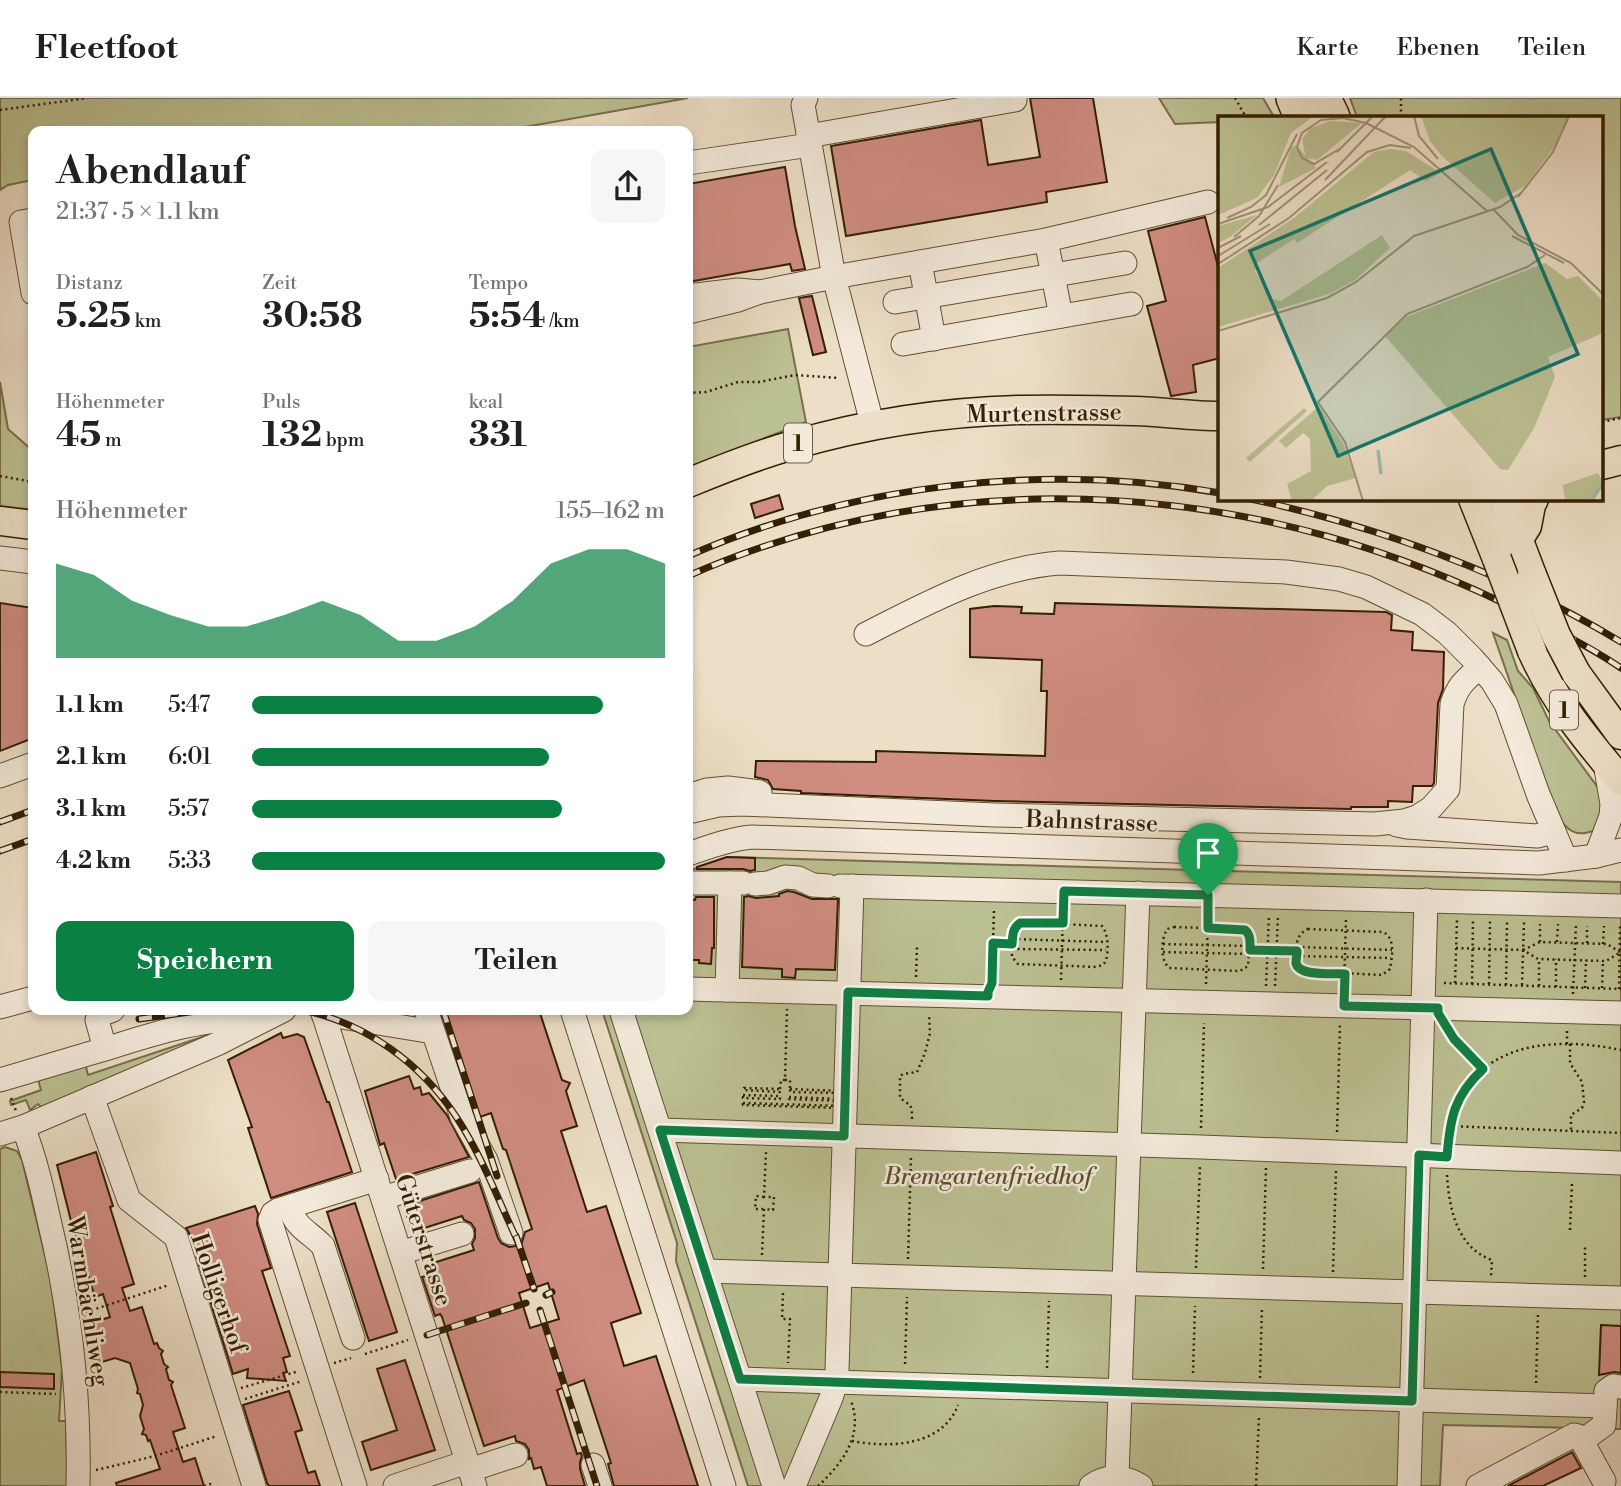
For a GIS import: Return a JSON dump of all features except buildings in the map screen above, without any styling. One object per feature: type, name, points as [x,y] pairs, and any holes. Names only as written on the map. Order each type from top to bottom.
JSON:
[{"type":"highway","points":[[1293,98],[1301,116]]},
{"type":"highway","points":[[1324,98],[1333,116]]},
{"type":"main road","name":"Murtenstrasse","points":[[693,481],[792,445],[873,427],[967,413],[1018,410],[1135,411],[1218,417]]},
{"type":"main road","points":[[1604,464],[1621,460]]},
{"type":"main road","name":"1","points":[[1473,500],[1532,651],[1555,696],[1613,772]]},
{"type":"main road","name":"1","points":[[1503,500],[1556,635],[1576,673],[1621,735]]},
{"type":"main road","points":[[1518,540],[1527,526],[1534,500]]},
{"type":"main road","points":[[0,521],[28,524]]},
{"type":"street","points":[[806,98],[803,105],[834,277],[873,427]]},
{"type":"street","points":[[693,162],[1015,100]]},
{"type":"street","points":[[693,296],[749,291],[1046,240],[1208,202]]},
{"type":"street","points":[[28,221],[21,222],[28,263]]},
{"type":"street","points":[[1046,240],[1061,316]]},
{"type":"street","points":[[920,262],[934,339]]},
{"type":"street","points":[[895,302],[1125,263]]},
{"type":"street","points":[[693,290],[749,291]]},
{"type":"street","points":[[693,311],[738,300],[749,291]]},
{"type":"street","points":[[903,344],[1131,304]]},
{"type":"street","points":[[0,558],[28,561]]},
{"type":"street","points":[[866,634],[975,583],[1020,569],[1060,563],[1286,572],[1339,579],[1366,587],[1422,614],[1447,633],[1492,681],[1506,704],[1566,860]]},
{"type":"street","points":[[693,811],[731,804],[1028,816],[1390,823],[1417,817],[1431,808],[1448,789],[1452,704],[1462,682],[1480,667]]},
{"type":"street","points":[[0,776],[28,766]]},
{"type":"street","points":[[1596,856],[1611,816],[1613,772]]},
{"type":"street","points":[[693,794],[728,788],[779,794],[785,796],[786,806]]},
{"type":"street","points":[[823,840],[825,807]]},
{"type":"street","points":[[1027,845],[1028,816]]},
{"type":"street","points":[[1297,855],[1298,822]]},
{"type":"street","points":[[1390,823],[1407,827],[1537,836],[1554,832]]},
{"type":"street","name":"Bahnstrasse","points":[[693,852],[740,838],[1027,845],[1526,863],[1596,856],[1621,850]]},
{"type":"street","points":[[693,883],[768,883],[785,877],[798,878],[813,885],[1426,900],[1582,913],[1621,906]]},
{"type":"street","points":[[727,990],[743,884]]},
{"type":"street","points":[[794,1486],[836,1382],[848,992],[840,886]]},
{"type":"street","points":[[1118,1477],[1138,894]]},
{"type":"street","points":[[1409,1486],[1419,1155],[1438,1017],[1426,900]]},
{"type":"street","points":[[693,989],[1344,1006],[1438,1017],[1621,1013]]},
{"type":"street","points":[[0,1007],[28,999]]},
{"type":"street","points":[[100,1015],[97,1020],[104,1049]]},
{"type":"street","points":[[0,1134],[19,1119],[92,1097],[217,1044],[274,1015]]},
{"type":"street","name":"Güterstrasse","points":[[323,1015],[471,1473]]},
{"type":"street","points":[[339,1015],[433,1032]]},
{"type":"street","points":[[428,1015],[462,1117],[486,1160],[511,1233]]},
{"type":"street","points":[[574,1015],[724,1486]]},
{"type":"street","points":[[623,1015],[774,1486]]},
{"type":"street","points":[[6,1089],[104,1049],[144,1037],[189,1026],[237,1020],[248,1021],[252,1026]]},
{"type":"street","name":"Holligerhof","points":[[92,1097],[129,1200],[176,1237],[254,1486]]},
{"type":"street","name":"Warmbächliweg","points":[[19,1119],[38,1171],[66,1299],[78,1419],[78,1479]]},
{"type":"street","points":[[660,1130],[1621,1163]]},
{"type":"street","points":[[355,1486],[270,1224],[270,1217],[289,1206],[470,1171]]},
{"type":"street","points":[[289,1206],[299,1227],[323,1246],[353,1338]]},
{"type":"street","points":[[400,1253],[462,1234]]},
{"type":"street","points":[[705,1270],[1621,1298]]},
{"type":"street","points":[[740,1379],[1605,1406]]},
{"type":"street","points":[[1582,1441],[1605,1423],[1606,1391],[1613,1386],[1621,1387]]},
{"type":"street","points":[[1478,1486],[1574,1435],[1582,1441],[1606,1480]]},
{"type":"street","points":[[395,1486],[471,1473],[516,1455]]},
{"type":"street","points":[[1091,1486],[1101,1480],[1118,1477],[1132,1480],[1141,1486]]},
{"type":"path","points":[[0,110],[87,98]]},
{"type":"path","points":[[1235,98],[1245,116]]},
{"type":"path","points":[[1401,98],[1401,116]]},
{"type":"path","points":[[693,393],[706,392],[738,382],[759,382],[794,375],[839,378]]},
{"type":"path","points":[[0,476],[28,481]]},
{"type":"path","points":[[988,996],[992,983],[995,890]]},
{"type":"path","points":[[1060,998],[1064,891]]},
{"type":"path","points":[[1192,1394],[1208,895]]},
{"type":"path","points":[[1270,1004],[1267,950],[1274,896]]},
{"type":"path","points":[[1270,1004],[1277,951],[1274,896]]},
{"type":"path","points":[[1344,1006],[1347,898]]},
{"type":"path","points":[[1573,1012],[1575,943],[1582,913]]},
{"type":"path","points":[[1582,913],[1587,943]]},
{"type":"path","points":[[1455,983],[1457,917]]},
{"type":"path","points":[[1472,984],[1474,917]]},
{"type":"path","points":[[1489,984],[1490,918]]},
{"type":"path","points":[[1506,985],[1507,918]]},
{"type":"path","points":[[1522,985],[1524,919]]},
{"type":"path","points":[[1540,919],[1540,942]]},
{"type":"path","points":[[1557,942],[1558,920]]},
{"type":"path","points":[[1603,944],[1604,921]]},
{"type":"path","points":[[1483,1069],[1454,1039],[1438,1017],[1435,982],[1620,989],[1620,922]]},
{"type":"path","points":[[1020,923],[1063,923],[1102,926],[1107,932],[1106,960],[1100,966],[1062,966],[1018,964],[1012,957],[1013,932],[1020,923]]},
{"type":"path","points":[[1171,927],[1245,930],[1250,937],[1248,966],[1243,970],[1169,968],[1164,964],[1163,944],[1165,932],[1171,927]]},
{"type":"path","points":[[1308,929],[1346,931],[1387,933],[1392,940],[1390,970],[1385,974],[1306,973],[1300,970],[1296,964],[1297,939],[1300,933],[1308,929]]},
{"type":"path","points":[[1012,944],[1106,942]]},
{"type":"path","points":[[1523,950],[1540,942],[1557,942],[1607,944],[1620,952]]},
{"type":"path","points":[[993,943],[1106,950]]},
{"type":"path","points":[[1163,944],[1250,950]]},
{"type":"path","points":[[911,1138],[912,1107],[909,1102],[900,1098],[900,1076],[917,1072],[930,1033],[929,1009],[923,994],[917,947]]},
{"type":"path","points":[[1163,952],[1345,948],[1392,950]]},
{"type":"path","points":[[1456,948],[1523,950],[1539,959],[1602,961],[1620,952]]},
{"type":"path","points":[[1297,951],[1345,957],[1391,958]]},
{"type":"path","points":[[1539,959],[1539,986]]},
{"type":"path","points":[[1556,959],[1556,987]]},
{"type":"path","points":[[1585,988],[1586,960]]},
{"type":"path","points":[[1602,961],[1602,988]]},
{"type":"path","points":[[785,1080],[788,991]]},
{"type":"path","points":[[1570,1044],[1570,1063],[1582,1082],[1584,1102],[1582,1108],[1571,1115],[1571,1131]]},
{"type":"path","points":[[1491,1294],[1492,1260],[1482,1256],[1465,1240],[1451,1210],[1447,1157],[1450,1126],[1461,1094],[1483,1069],[1524,1048],[1570,1044],[1621,1050]]},
{"type":"path","points":[[781,1080],[790,1080],[789,1101],[780,1100],[780,1094],[781,1080]]},
{"type":"path","points":[[744,1088],[780,1094],[744,1090],[744,1088]]},
{"type":"path","points":[[6,1089],[19,1119]]},
{"type":"path","points":[[841,1091],[841,1093],[790,1094],[841,1091]]},
{"type":"path","points":[[780,1094],[743,1098],[743,1095],[780,1094]]},
{"type":"path","points":[[790,1094],[841,1099],[841,1101],[790,1094]]},
{"type":"path","points":[[743,1102],[841,1106],[841,1108],[743,1105],[743,1102]]},
{"type":"path","points":[[1450,1126],[1621,1133]]},
{"type":"path","points":[[764,1197],[767,1133]]},
{"type":"path","points":[[1256,1486],[1266,1150]]},
{"type":"path","points":[[1570,1230],[1572,1161]]},
{"type":"path","points":[[756,1196],[774,1197],[774,1210],[764,1209],[755,1209],[756,1196]]},
{"type":"path","points":[[764,1209],[772,1273],[782,1319],[790,1319],[787,1380]]},
{"type":"path","points":[[1584,1297],[1585,1245]]},
{"type":"path","points":[[79,1314],[189,1278]]},
{"type":"path","points":[[1046,1389],[1049,1281]]},
{"type":"path","points":[[1535,1405],[1539,1296]]},
{"type":"path","points":[[227,1398],[307,1369]]},
{"type":"path","points":[[227,1398],[311,1378]]},
{"type":"path","points":[[818,1486],[837,1467],[852,1441],[855,1426],[855,1412],[847,1394],[836,1382]]},
{"type":"path","points":[[852,1441],[888,1445],[908,1443],[928,1436],[943,1426],[955,1412],[960,1386]]},
{"type":"path","points":[[0,1392],[52,1394]]},
{"type":"path","points":[[78,1479],[91,1471],[225,1434]]},
{"type":"path","points":[[204,1486],[214,1486]]},
{"type":"green space","points":[[0,98],[688,98],[531,126],[28,126],[28,181],[8,185],[0,190]]},
{"type":"green space","points":[[1159,98],[1263,98],[1273,116],[1218,116],[1218,122],[1175,124]]},
{"type":"green space","points":[[1350,98],[1621,98],[1621,417],[1604,420],[1604,116],[1357,116]]},
{"type":"green space","points":[[788,329],[806,422],[693,466],[693,346]]},
{"type":"green space","points":[[0,382],[8,429],[28,447],[28,509],[0,506]]},
{"type":"green space","points":[[1493,633],[1507,640],[1518,671],[1533,688],[1549,721],[1599,789],[1604,804],[1595,830],[1588,833],[1571,831],[1555,812]]},
{"type":"green space","name":"Bremgartenfriedhof","points":[[727,857],[1621,882],[1621,1429],[1443,1425],[1440,1486],[748,1486],[676,1261],[677,1243],[604,1015],[693,1015],[693,869]]},
{"type":"green space","points":[[226,1029],[44,1110],[38,1104],[30,1110],[26,1100],[11,1105],[10,1101],[41,1090],[37,1076],[85,1063],[88,1075]]},
{"type":"green space","points":[[5,1147],[17,1151],[22,1160],[51,1280],[62,1369],[59,1421],[66,1421],[68,1486],[0,1486],[0,1149]]},
{"type":"railway","points":[[693,554],[751,531],[816,511],[882,496],[950,486],[1018,480],[1086,480],[1153,484],[1218,493]]},
{"type":"railway","points":[[693,574],[791,538],[897,513],[1005,500],[1113,500],[1220,512],[1326,536],[1429,571],[1529,616],[1621,668]]},
{"type":"railway","points":[[1255,500],[1347,524],[1442,555],[1534,595],[1621,642]]},
{"type":"railway","points":[[0,822],[28,812]]},
{"type":"railway","points":[[0,851],[28,841]]},
{"type":"railway","points":[[139,1019],[168,1015]]},
{"type":"railway","points":[[322,1015],[348,1025],[390,1049],[427,1080],[443,1098],[483,1164],[519,1244]]},
{"type":"railway","points":[[445,1015],[497,1176]]},
{"type":"railway","points":[[516,1236],[534,1289]]},
{"type":"railway","points":[[546,1295],[552,1292]]},
{"type":"railway","points":[[427,1335],[526,1303]]},
{"type":"railway","points":[[540,1310],[597,1486]]},
{"type":"route","points":[[1064,891],[1208,895],[1208,928],[1245,930],[1250,937],[1250,950],[1297,951],[1296,964],[1306,973],[1345,974],[1344,1006],[1438,1008],[1438,1013],[1454,1039],[1483,1069],[1461,1094],[1451,1125],[1447,1157],[1419,1155],[1412,1401],[740,1379],[660,1130],[844,1136],[848,992],[988,996],[992,983],[993,943],[1012,944],[1013,932],[1020,923],[1063,923],[1064,891]]}]
